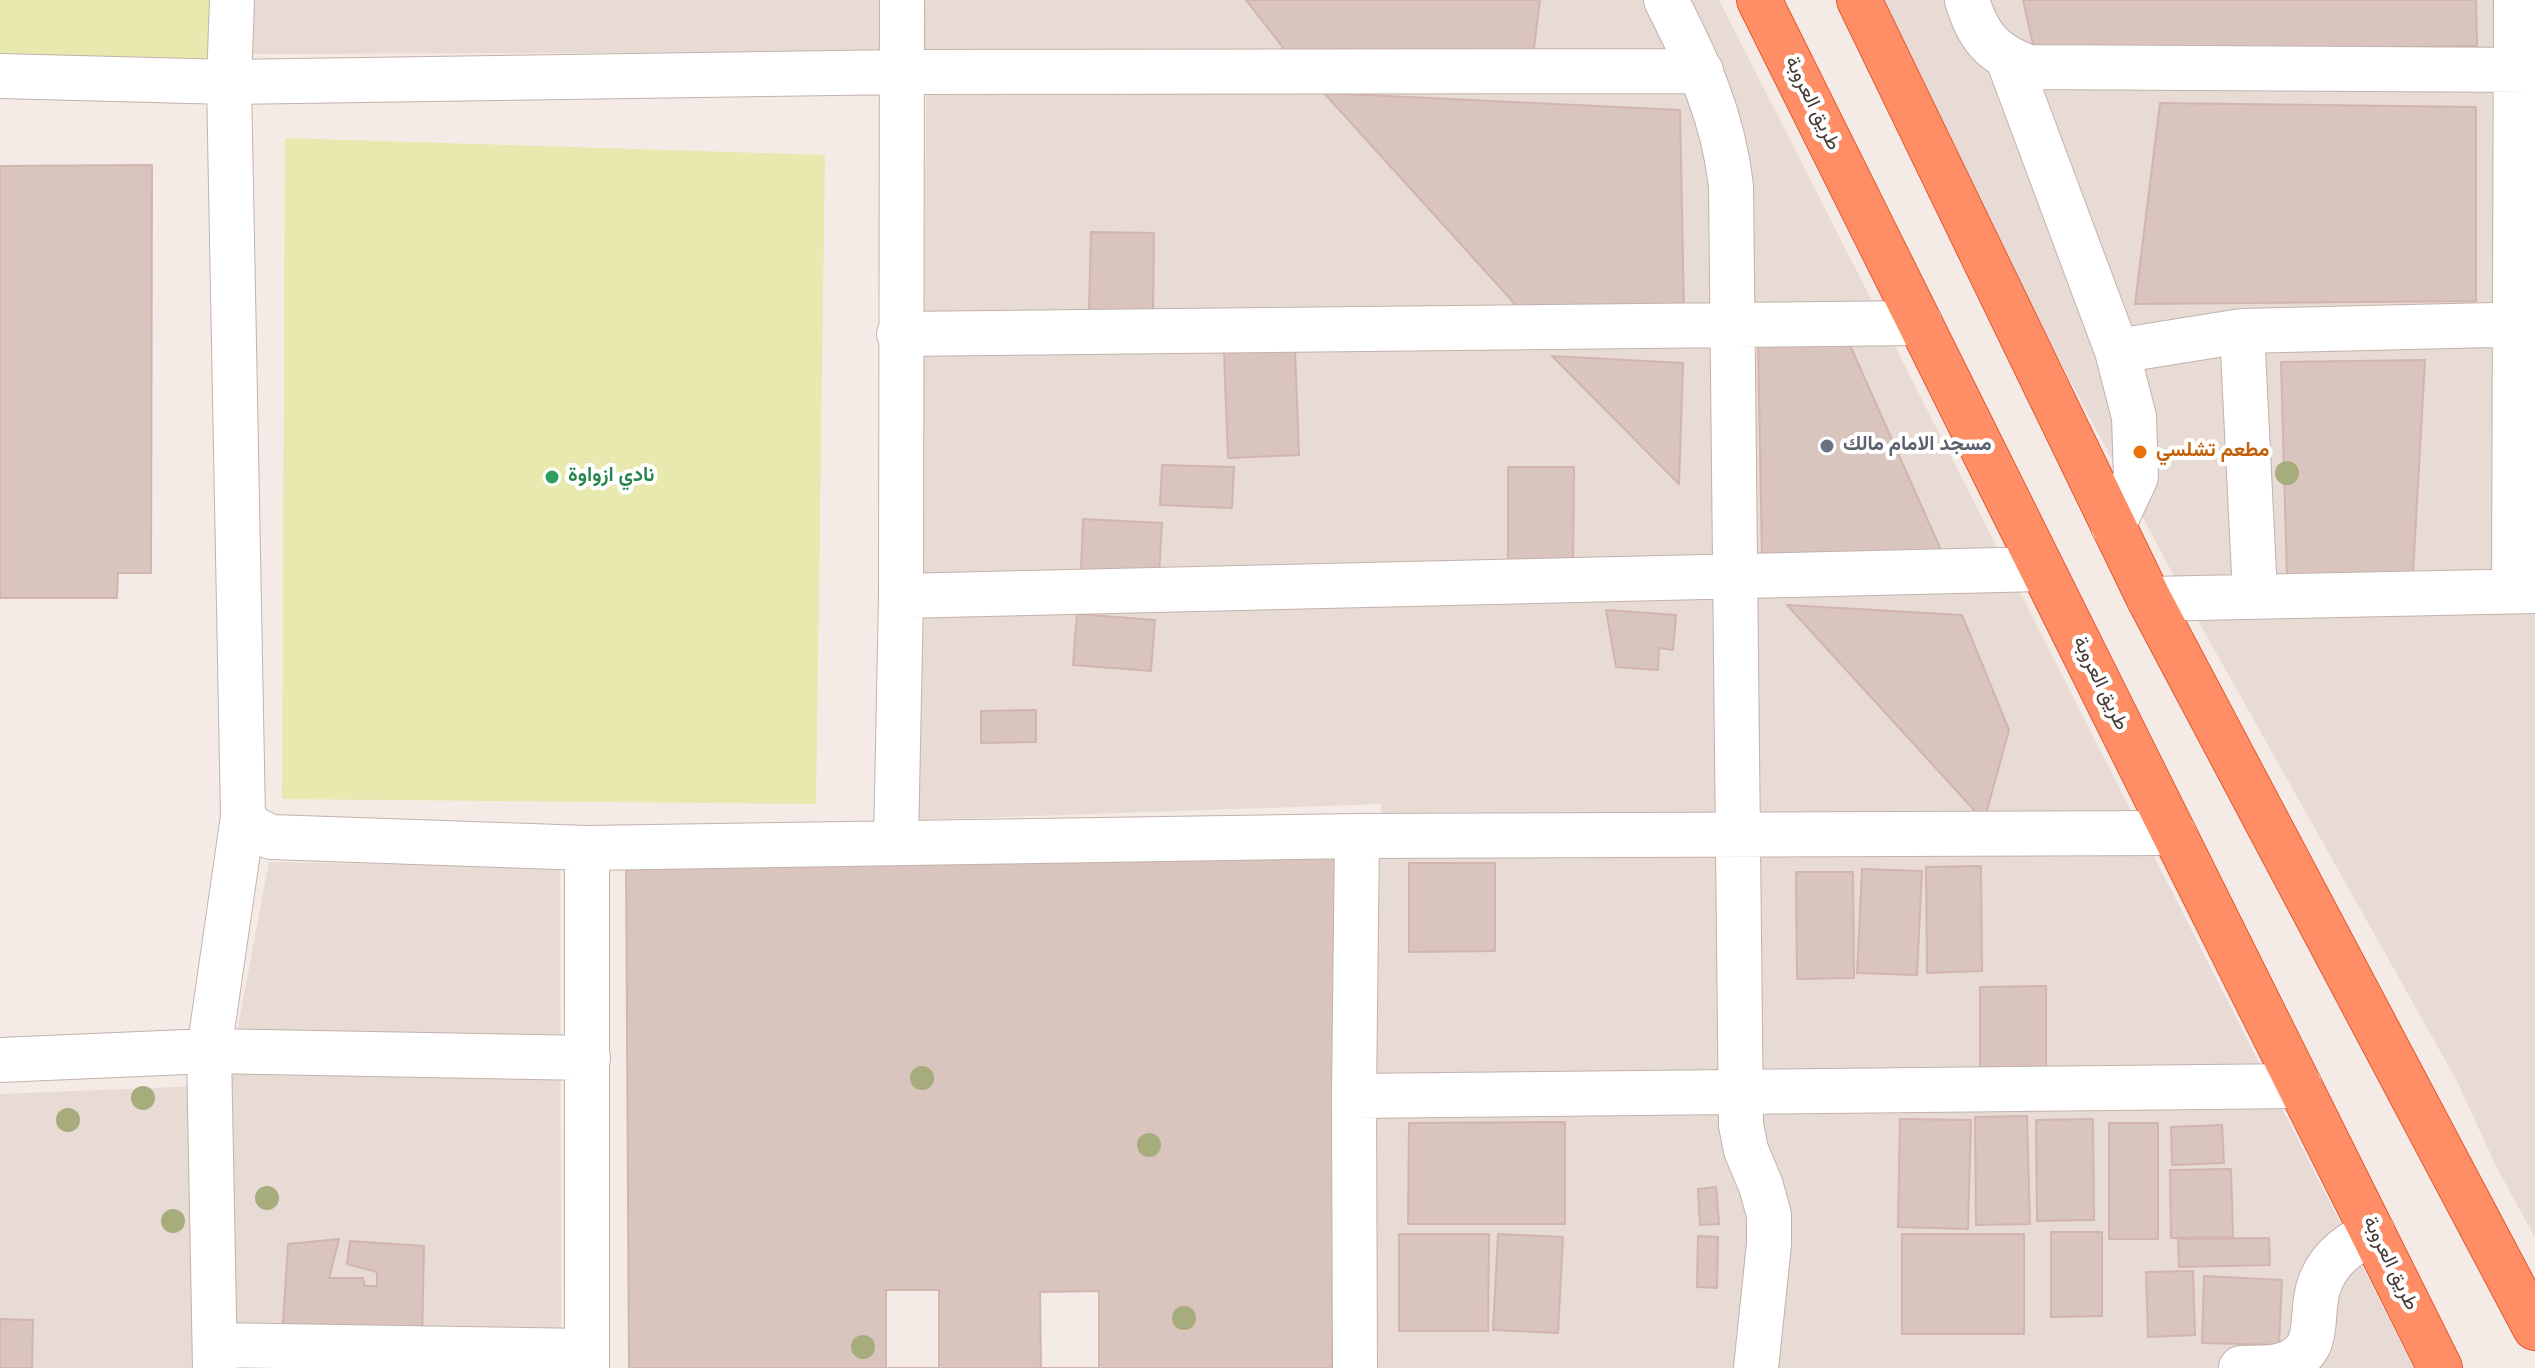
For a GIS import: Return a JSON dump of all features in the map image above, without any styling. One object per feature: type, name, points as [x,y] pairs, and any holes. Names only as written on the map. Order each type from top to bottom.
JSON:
[{"type":"highway","name":"طريق العروبة","points":[[1759,0],[2440,1368]]},
{"type":"highway","points":[[1859,0],[2149,599],[2535,1328]]},
{"type":"street","points":[[232,0],[229,82],[243,817],[209,1051],[215,1356],[587,1359],[587,848]]},
{"type":"street","points":[[896,843],[901,596],[899,334],[902,0]]},
{"type":"street","points":[[1666,0],[1713,98],[1728,157],[1733,216],[1741,1093],[1743,1137],[1766,1200],[1769,1229],[1756,1368]]},
{"type":"street","points":[[1967,0],[1978,30],[1991,47],[2008,59],[2028,67],[2525,70]]},
{"type":"street","points":[[2149,599],[2255,594],[2524,591],[2525,70],[2516,0]]},
{"type":"street","points":[[2008,59],[2117,351],[2134,417],[2136,477],[2113,526]]},
{"type":"street","points":[[0,76],[229,82],[901,72],[1701,71]]},
{"type":"street","points":[[899,334],[1920,323]]},
{"type":"street","points":[[2117,351],[2242,331],[2525,324]]},
{"type":"street","points":[[2242,331],[2255,594]]},
{"type":"street","points":[[901,596],[2042,569]]},
{"type":"street","points":[[243,817],[254,829],[271,837],[587,848],[1357,836],[2174,833]]},
{"type":"street","points":[[1355,1368],[1357,836]]},
{"type":"street","points":[[0,1060],[209,1051],[588,1058]]},
{"type":"street","points":[[1354,1096],[2300,1086]]},
{"type":"street","points":[[2241,1368],[2275,1368],[2303,1352],[2312,1339],[2316,1323],[2315,1307],[2323,1275],[2344,1249],[2373,1233]]},
{"type":"shaded area","points":[[244,0],[1719,0],[2414,1368],[1368,1368],[1381,804],[916,820],[927,52],[244,54]]},
{"type":"shaded area","points":[[1868,0],[2535,0],[2535,1238],[2496,1166],[2457,1081],[2192,610]]},
{"type":"shaded area","points":[[269,862],[560,867],[561,1368],[0,1368],[0,1094],[227,1085]]},
{"type":"green space","points":[[0,0],[232,0],[229,82],[0,76]]},
{"type":"green space","name":"نادي ازواوة","points":[[285,138],[825,155],[816,804],[282,799]]},
{"type":"building","points":[[1246,0],[1540,0],[1533,55],[1288,54]]},
{"type":"building","points":[[2023,0],[2476,0],[2477,46],[2035,53]]},
{"type":"building","points":[[1324,93],[1680,110],[1684,313],[1524,314]]},
{"type":"building","points":[[2160,103],[2476,107],[2476,301],[2135,304]]},
{"type":"building","points":[[152,165],[151,573],[118,573],[117,598],[0,598],[0,166]]},
{"type":"building","points":[[1091,232],[1154,233],[1153,313],[1089,312]]},
{"type":"building","name":"مسجد الامام مالك","points":[[1758,341],[1849,343],[1941,550],[1762,557]]},
{"type":"building","points":[[1295,350],[1299,455],[1228,458],[1224,352]]},
{"type":"building","points":[[1552,356],[1683,363],[1679,484]]},
{"type":"building","points":[[2425,360],[2413,572],[2287,577],[2281,362]]},
{"type":"building","points":[[1162,465],[1234,467],[1232,508],[1160,505]]},
{"type":"building","points":[[1508,467],[1574,467],[1573,563],[1508,563]]},
{"type":"building","points":[[1083,519],[1162,523],[1159,574],[1081,571]]},
{"type":"building","points":[[1787,605],[1962,615],[2009,730],[1984,821]]},
{"type":"building","points":[[1606,610],[1676,615],[1673,650],[1659,648],[1658,670],[1616,667]]},
{"type":"building","points":[[1077,614],[1155,620],[1151,671],[1073,665]]},
{"type":"building","points":[[1036,710],[1036,742],[981,743],[981,711]]},
{"type":"building","points":[[1342,850],[1332,1368],[629,1368],[626,855]]},
{"type":"building","points":[[1409,863],[1495,863],[1495,951],[1409,952]]},
{"type":"building","points":[[1981,866],[1982,971],[1927,973],[1926,867]]},
{"type":"building","points":[[1862,869],[1922,871],[1917,975],[1857,973]]},
{"type":"building","points":[[1796,872],[1853,872],[1854,978],[1797,979]]},
{"type":"building","points":[[2046,986],[2046,1084],[1980,1084],[1980,987]]},
{"type":"building","points":[[2027,1116],[2030,1224],[1976,1225],[1975,1117]]},
{"type":"building","points":[[1900,1119],[1971,1120],[1968,1229],[1898,1227]]},
{"type":"building","points":[[2093,1119],[2094,1220],[2037,1221],[2036,1120]]},
{"type":"building","points":[[1565,1122],[1565,1224],[1408,1224],[1409,1123]]},
{"type":"building","points":[[2109,1123],[2158,1123],[2158,1239],[2109,1239]]},
{"type":"building","points":[[2222,1125],[2224,1163],[2172,1165],[2171,1127]]},
{"type":"building","points":[[2231,1169],[2233,1237],[2171,1238],[2170,1170]]},
{"type":"building","points":[[1716,1187],[1719,1224],[1700,1225],[1698,1189]]},
{"type":"building","points":[[2051,1232],[2102,1232],[2102,1316],[2051,1317]]},
{"type":"building","points":[[1399,1234],[1489,1234],[1488,1331],[1399,1331]]},
{"type":"building","points":[[1498,1234],[1563,1237],[1558,1333],[1493,1330]]},
{"type":"building","points":[[1902,1234],[2024,1234],[2024,1334],[1902,1334]]},
{"type":"building","points":[[1698,1236],[1718,1237],[1717,1288],[1697,1287]]},
{"type":"building","points":[[2269,1238],[2270,1265],[2179,1267],[2178,1239]]},
{"type":"building","points":[[339,1239],[329,1278],[363,1278],[365,1286],[377,1286],[377,1272],[347,1264],[350,1241],[424,1246],[422,1341],[282,1339],[288,1244]]},
{"type":"building","points":[[2193,1271],[2195,1335],[2148,1337],[2146,1272]]},
{"type":"building","points":[[2204,1276],[2282,1280],[2279,1345],[2202,1343]]},
{"type":"building","points":[[886,1290],[939,1290],[939,1368],[886,1368]]},
{"type":"building","points":[[1099,1291],[1099,1368],[1041,1368],[1040,1292]]},
{"type":"building","points":[[0,1319],[33,1320],[32,1368],[0,1368]]},
{"type":"place","name":"مسجد الامام مالك","points":[[1827,446]]},
{"type":"place","name":"مطعم تشلسي","points":[[2140,452]]},
{"type":"place","name":"نادي ازواوة","points":[[552,477]]}]
